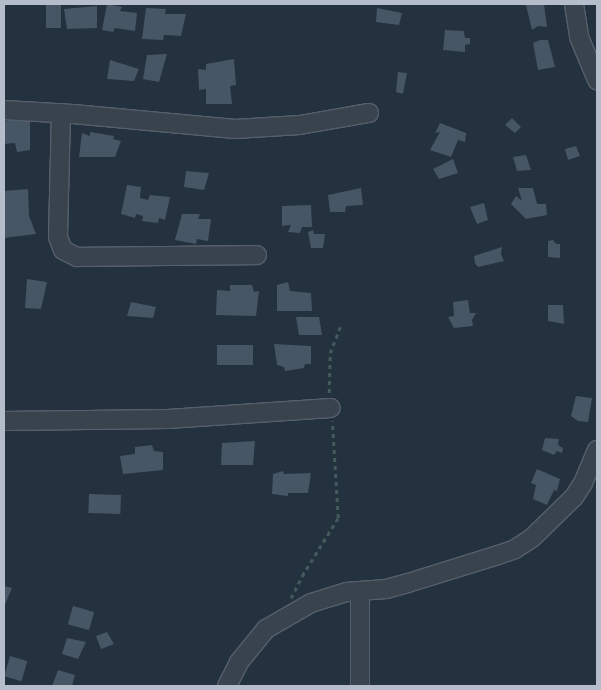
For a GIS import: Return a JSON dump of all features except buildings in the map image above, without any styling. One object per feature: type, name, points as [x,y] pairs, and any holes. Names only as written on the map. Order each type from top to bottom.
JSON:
[{"type":"street","points":[[574,4],[579,36],[597,80]]},
{"type":"street","points":[[4,110],[61,113],[235,129],[283,127],[369,113]]},
{"type":"street","points":[[61,113],[58,237],[63,250],[78,257],[257,256]]},
{"type":"street","points":[[4,421],[168,419],[331,408]]},
{"type":"street","points":[[227,686],[240,662],[266,629],[325,598],[346,592],[393,587],[516,549],[532,538],[574,497],[584,483],[597,450]]},
{"type":"street","points":[[360,591],[360,686]]},
{"type":"path","points":[[290,602],[302,576],[338,518],[329,389],[330,353],[340,327]]}]
